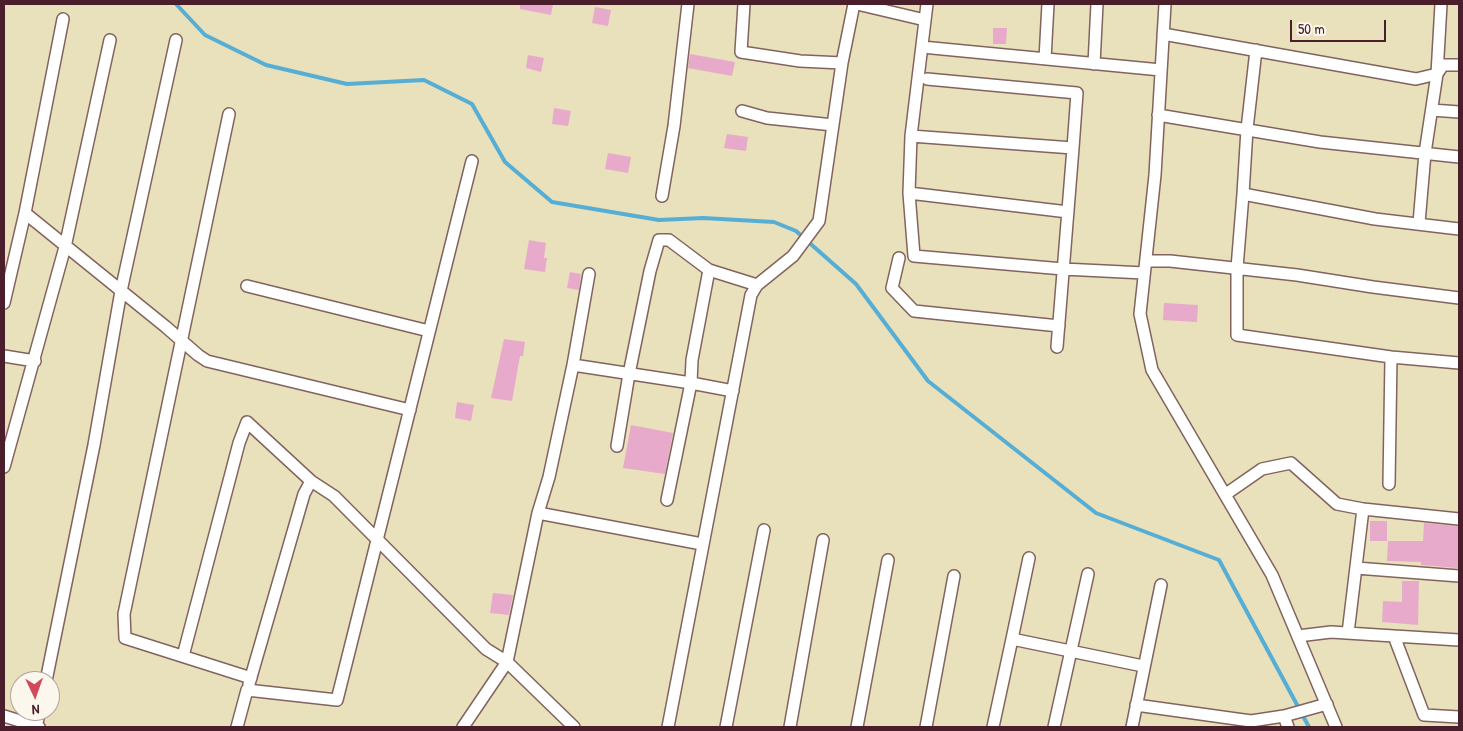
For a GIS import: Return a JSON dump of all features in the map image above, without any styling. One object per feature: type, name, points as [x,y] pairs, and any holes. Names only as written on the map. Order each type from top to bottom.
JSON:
[{"type":"street","points":[[662,196],[674,126],[688,4]]},
{"type":"street","points":[[744,4],[741,52],[800,61],[842,63]]},
{"type":"street","points":[[668,727],[751,295],[757,285],[793,256],[819,221],[842,63],[856,4],[925,20]]},
{"type":"street","points":[[928,4],[911,136],[909,194],[914,256],[1063,269],[1144,273]]},
{"type":"street","points":[[1045,59],[1048,4]]},
{"type":"street","points":[[1094,64],[1097,4]]},
{"type":"street","points":[[1165,4],[1158,114],[1140,314],[1152,370],[1272,575],[1336,727]]},
{"type":"street","points":[[1419,223],[1425,154],[1437,74],[1441,4]]},
{"type":"street","points":[[4,303],[63,19]]},
{"type":"street","points":[[1163,34],[1416,78],[1437,74],[1443,65],[1459,65]]},
{"type":"street","points":[[4,466],[35,361],[65,247],[110,40]]},
{"type":"street","points":[[48,671],[92,454],[121,291],[176,40]]},
{"type":"street","points":[[922,47],[1161,70]]},
{"type":"street","points":[[1256,50],[1246,129],[1237,268],[1237,335],[1391,357],[1459,363]]},
{"type":"street","points":[[927,79],[1077,93],[1057,347]]},
{"type":"street","points":[[1432,110],[1459,112]]},
{"type":"street","points":[[742,111],[767,118],[833,125]]},
{"type":"street","points":[[229,114],[183,342],[168,398],[124,614],[125,638],[251,678]]},
{"type":"street","points":[[1158,114],[1320,142],[1459,157]]},
{"type":"street","points":[[911,136],[1073,148]]},
{"type":"street","points":[[247,690],[337,700],[472,160]]},
{"type":"street","points":[[909,194],[1068,212]]},
{"type":"street","points":[[1243,194],[1375,219],[1459,229]]},
{"type":"street","points":[[24,213],[207,360],[410,410]]},
{"type":"street","points":[[617,446],[629,374],[650,271],[659,240],[670,240],[709,270],[757,285]]},
{"type":"street","points":[[899,258],[892,288],[914,311],[1059,326]]},
{"type":"street","points":[[1146,261],[1170,261],[1237,268],[1459,298]]},
{"type":"street","points":[[667,500],[691,383],[692,360],[709,270]]},
{"type":"street","points":[[463,727],[507,662],[538,513],[549,477],[573,365],[589,274]]},
{"type":"street","points":[[246,286],[429,331]]},
{"type":"street","points":[[4,356],[35,361]]},
{"type":"street","points":[[1389,484],[1391,357]]},
{"type":"street","points":[[573,365],[733,391]]},
{"type":"street","points":[[183,656],[245,424],[250,423],[311,481],[334,496],[486,649],[507,662],[574,727]]},
{"type":"street","points":[[1226,494],[1262,469],[1291,463],[1337,504],[1363,509],[1459,519]]},
{"type":"street","points":[[237,727],[304,494],[311,481]]},
{"type":"street","points":[[1348,633],[1363,509]]},
{"type":"street","points":[[538,513],[702,544]]},
{"type":"street","points":[[726,727],[764,530]]},
{"type":"street","points":[[790,727],[823,540]]},
{"type":"street","points":[[993,727],[1029,558]]},
{"type":"street","points":[[858,727],[888,560]]},
{"type":"street","points":[[1356,568],[1459,576]]},
{"type":"street","points":[[1054,727],[1088,574]]},
{"type":"street","points":[[926,727],[954,576]]},
{"type":"street","points":[[1132,727],[1161,585]]},
{"type":"street","points":[[1298,636],[1331,632],[1459,640]]},
{"type":"street","points":[[1394,636],[1429,727]]},
{"type":"street","points":[[1012,639],[1144,666]]},
{"type":"street","points":[[1136,705],[1205,722],[1252,724],[1288,719],[1309,709],[1327,704]]},
{"type":"street","points":[[1424,715],[1459,717]]},
{"type":"street","points":[[4,716],[38,727]]},
{"type":"building","points":[[520,4],[553,4],[551,15],[520,9]]},
{"type":"building","points":[[595,7],[611,10],[608,26],[592,23]]},
{"type":"building","points":[[993,28],[1007,28],[1006,44],[993,44]]},
{"type":"building","points":[[690,54],[735,62],[732,76],[688,68]]},
{"type":"building","points":[[528,55],[544,58],[541,72],[526,68]]},
{"type":"building","points":[[554,108],[571,111],[568,126],[552,124]]},
{"type":"building","points":[[727,134],[748,137],[746,151],[724,148]]},
{"type":"building","points":[[608,153],[631,157],[628,173],[605,169]]},
{"type":"building","points":[[529,240],[546,243],[544,258],[547,258],[545,272],[524,269]]},
{"type":"building","points":[[570,272],[581,274],[579,290],[567,288]]},
{"type":"building","points":[[1164,303],[1198,305],[1197,322],[1163,320]]},
{"type":"building","points":[[504,339],[525,342],[523,356],[520,356],[512,401],[491,398]]},
{"type":"building","points":[[457,402],[474,405],[471,421],[455,418]]},
{"type":"building","points":[[631,425],[673,433],[665,474],[623,468]]},
{"type":"building","points":[[1370,521],[1387,521],[1387,541],[1370,541]]},
{"type":"building","points":[[1424,523],[1459,526],[1458,568],[1421,565],[1421,562],[1387,561],[1388,541],[1423,541]]},
{"type":"building","points":[[1402,581],[1419,581],[1418,625],[1382,622],[1383,601],[1402,602]]},
{"type":"building","points":[[493,593],[513,595],[509,615],[490,613]]},
{"type":"waterway","points":[[176,4],[205,35],[266,65],[347,84],[424,80],[472,104],[505,162],[552,202],[659,220],[703,218],[774,222],[796,231],[856,284],[928,381],[1096,513],[1219,560],[1309,727]]}]
